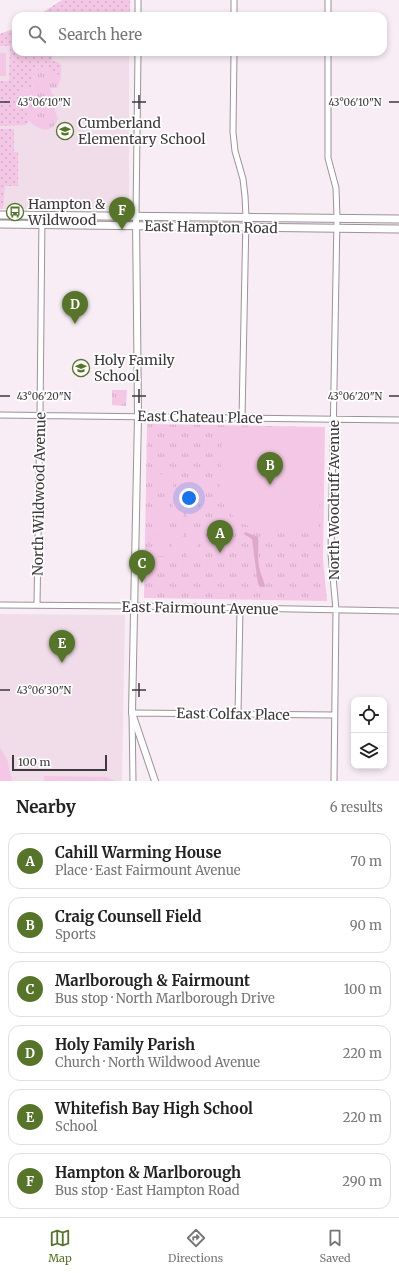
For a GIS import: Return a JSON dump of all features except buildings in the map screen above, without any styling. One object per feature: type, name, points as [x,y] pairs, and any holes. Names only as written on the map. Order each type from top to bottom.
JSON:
[{"type":"main road","name":"East Hampton Road","points":[[0,215],[399,219]]},
{"type":"main road","name":"East Hampton Road","points":[[0,224],[399,229]]},
{"type":"street","points":[[138,0],[138,12]]},
{"type":"street","points":[[234,0],[234,12]]},
{"type":"street","points":[[328,0],[328,12]]},
{"type":"street","points":[[133,781],[132,713],[138,416],[136,226],[138,56]]},
{"type":"street","points":[[234,56],[233,132],[235,151],[243,179],[246,217],[242,418]]},
{"type":"street","name":"North Woodruff Avenue","points":[[328,56],[328,158],[336,188],[337,218],[331,554],[336,610],[334,781]]},
{"type":"street","name":"North Wildwood Avenue","points":[[36,605],[42,215]]},
{"type":"street","name":"East Chateau Place","points":[[0,415],[399,420]]},
{"type":"street","name":"East Fairmount Avenue","points":[[0,605],[399,611]]},
{"type":"street","points":[[238,714],[240,609]]},
{"type":"street","points":[[132,713],[156,781]]},
{"type":"street","name":"East Colfax Place","points":[[132,713],[334,715]]},
{"type":"shaded area","name":"Cumberland Elementary School","points":[[12,30],[12,56],[129,56],[129,210],[0,209],[0,34]]},
{"type":"shaded area","points":[[245,532],[258,537],[258,562],[265,587],[260,587],[258,584],[252,539],[244,534]]},
{"type":"shaded area","points":[[0,614],[125,615],[122,781],[0,781]]},
{"type":"green space","points":[[62,0],[130,0],[130,12],[43,12]]},
{"type":"green space","points":[[12,30],[12,56],[52,56],[52,61],[58,62],[61,65],[61,78],[57,74],[44,68],[34,71],[32,90],[24,89],[24,98],[26,102],[27,99],[28,103],[27,111],[29,122],[26,124],[27,125],[0,126],[0,81],[9,81],[10,46],[0,46],[0,34]]},
{"type":"green space","points":[[0,53],[6,53],[6,76],[0,76]]},
{"type":"green space","points":[[44,68],[57,74],[61,78],[57,88],[50,88],[52,94],[54,95],[55,111],[58,119],[54,126],[47,130],[36,127],[29,120],[27,112],[28,99],[26,106],[23,106],[23,98],[21,98],[20,89],[32,90],[34,71]]},
{"type":"green space","points":[[0,129],[14,129],[14,152],[18,152],[18,186],[5,186],[3,209],[0,209]]},
{"type":"green space","points":[[112,390],[127,390],[126,406],[112,405]]},
{"type":"green space","points":[[147,424],[325,427],[323,559],[327,601],[144,598]]},
{"type":"green space","points":[[222,432],[312,432],[318,435],[321,441],[319,532],[257,530],[238,521],[230,513],[225,505],[220,491]]},
{"type":"green space","points":[[155,474],[173,475],[173,491],[155,490]]},
{"type":"green space","points":[[178,478],[201,478],[201,488],[178,488]]},
{"type":"green space","points":[[158,498],[169,498],[168,521],[158,520]]},
{"type":"green space","points":[[173,498],[183,498],[183,521],[172,521]]},
{"type":"green space","points":[[187,498],[198,498],[197,521],[187,521]]},
{"type":"green space","points":[[158,533],[168,533],[168,556],[157,556]]},
{"type":"green space","points":[[172,533],[183,533],[182,556],[172,556]]},
{"type":"green space","points":[[187,533],[198,534],[197,556],[187,556]]},
{"type":"green space","points":[[0,748],[7,759],[12,781],[0,781]]},
{"type":"green space","points":[[44,776],[105,777],[116,781],[44,781]]},
{"type":"place","name":"Cumberland Elementary School","points":[[65,131]]},
{"type":"place","name":"Hampton & Wildwood","points":[[15,212]]},
{"type":"place","name":"Hampton & Marlborough","points":[[122,230]]},
{"type":"place","name":"Holy Family Parish","points":[[75,324]]},
{"type":"place","name":"Holy Family School","points":[[81,368]]},
{"type":"place","name":"Craig Counsell Field","points":[[270,485]]},
{"type":"place","name":"Cahill Warming House","points":[[220,553]]},
{"type":"place","name":"Marlborough & Fairmount","points":[[142,583]]},
{"type":"place","name":"Whitefish Bay High School","points":[[62,663]]}]
